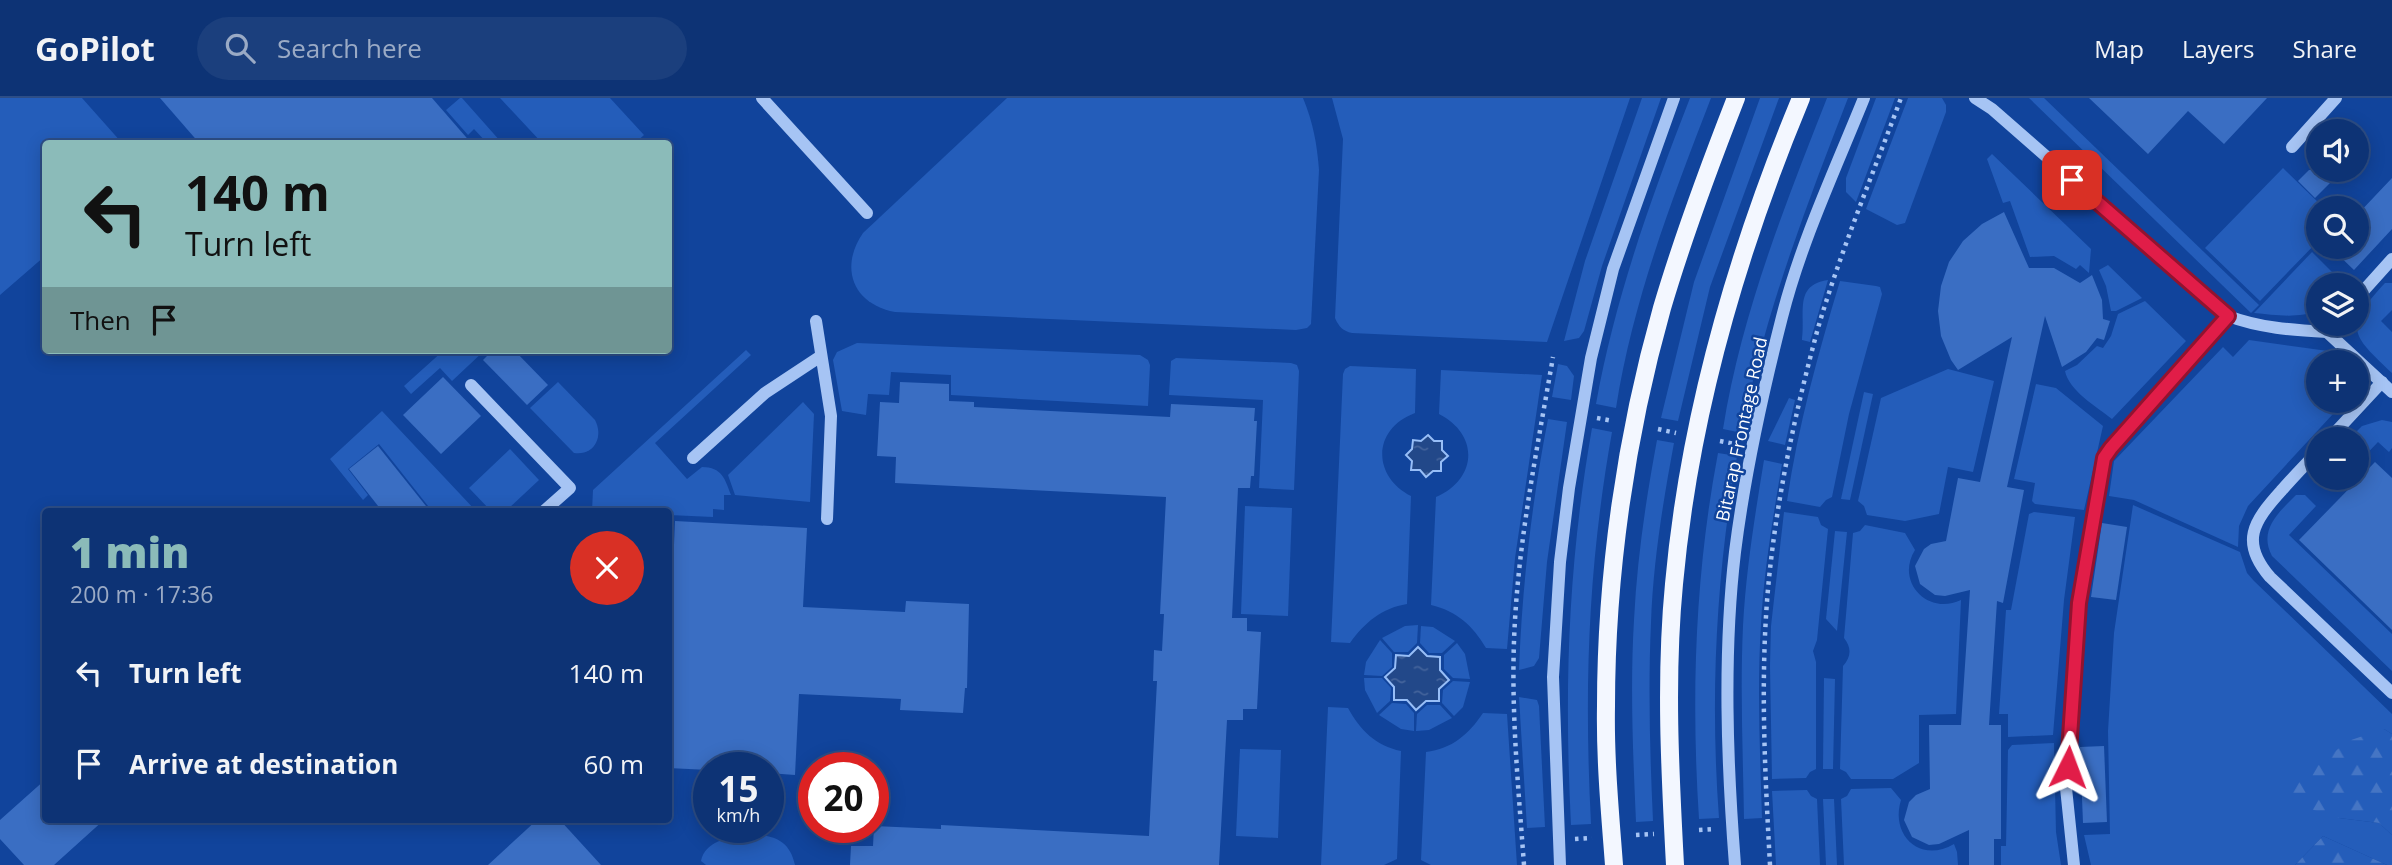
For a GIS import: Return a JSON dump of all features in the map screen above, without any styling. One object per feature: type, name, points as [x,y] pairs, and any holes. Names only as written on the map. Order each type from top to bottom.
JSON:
[{"type":"main road","points":[[1614,865],[1605,707],[1615,563],[1627,468],[1662,310],[1698,196],[1736,98]]},
{"type":"main road","points":[[1675,865],[1669,753],[1670,655],[1674,575],[1689,468],[1710,373],[1738,271],[1801,98]]},
{"type":"street","points":[[762,98],[867,213]]},
{"type":"street","points":[[1560,865],[1553,677],[1559,575],[1569,488],[1591,358],[1613,268],[1674,98]]},
{"type":"street","name":"Bitarap Frontage Road","points":[[1735,865],[1729,713],[1730,625],[1735,554],[1748,464],[1786,303],[1820,206],[1864,98]]},
{"type":"street","points":[[1975,98],[1992,109],[2228,316],[2253,325],[2280,330],[2306,329]]},
{"type":"street","points":[[2292,148],[2336,98]]},
{"type":"street","points":[[2369,285],[2392,259]]},
{"type":"street","points":[[2074,865],[2066,788],[2073,673],[2079,603],[2104,458],[2228,316]]},
{"type":"street","points":[[816,321],[831,416],[827,519]]},
{"type":"street","points":[[2338,336],[2392,392]]},
{"type":"street","points":[[693,458],[765,393],[821,356]]},
{"type":"street","points":[[2340,427],[2382,382]]},
{"type":"street","points":[[471,385],[570,488],[547,508]]},
{"type":"street","points":[[2306,464],[2260,513],[2252,535],[2253,552],[2270,577],[2392,693]]},
{"type":"path","points":[[1770,865],[1764,664],[1768,588],[1781,499],[1803,386],[1833,280],[1901,98]]},
{"type":"path","points":[[1524,865],[1513,699],[1515,619],[1532,477],[1553,357]]},
{"type":"path","points":[[1593,417],[1613,421]]},
{"type":"path","points":[[1658,429],[1676,433]]},
{"type":"path","points":[[1720,441],[1740,444]]},
{"type":"path","points":[[1699,830],[1719,829]]},
{"type":"path","points":[[1636,835],[1654,834]]},
{"type":"path","points":[[1571,839],[1592,838]]},
{"type":"green space","points":[[0,98],[82,98],[119,140],[42,140],[42,259],[0,295]]},
{"type":"green space","points":[[462,98],[499,140],[484,140],[474,129],[468,135],[446,110]]},
{"type":"green space","points":[[500,98],[610,98],[644,135],[638,140],[539,140]]},
{"type":"green space","points":[[1007,98],[1303,98],[1314,133],[1319,170],[1311,324],[1307,328],[1296,330],[895,312],[869,301],[854,283],[852,271],[852,259],[863,233]]},
{"type":"green space","points":[[1332,98],[1630,98],[1547,342],[1352,333],[1340,326],[1335,318],[1343,139]]},
{"type":"green space","points":[[1642,98],[1661,98],[1602,266],[1584,331],[1579,338],[1564,341],[1585,261]]},
{"type":"green space","points":[[1690,98],[1711,98],[1668,212],[1643,289],[1616,408],[1596,404],[1624,287]]},
{"type":"green space","points":[[1760,98],[1779,98],[1710,287],[1678,421],[1661,418],[1694,282]]},
{"type":"green space","points":[[1827,98],[1848,98],[1774,305],[1742,433],[1723,429],[1753,302],[1780,220]]},
{"type":"green space","points":[[1876,98],[1895,98],[1856,202],[1846,192],[1846,178]]},
{"type":"green space","points":[[1908,98],[1942,98],[1946,112],[1905,223],[1897,225],[1866,209]]},
{"type":"green space","points":[[2029,98],[2044,98],[2259,305],[2251,313]]},
{"type":"green space","points":[[1992,154],[2091,249],[2089,273],[2080,265],[2076,269],[2054,256],[2030,257],[2010,201],[2003,203],[1987,159]]},
{"type":"green space","points":[[2283,168],[2312,196],[2306,196],[2306,253],[2260,301],[2205,248]]},
{"type":"green space","points":[[2306,258],[2319,259],[2333,273],[2306,273],[2306,314],[2287,316],[2254,313]]},
{"type":"green space","points":[[2108,265],[2142,298],[2111,311],[2106,286],[2099,270]]},
{"type":"green space","points":[[1828,280],[1810,342],[1802,340],[1805,294],[1817,283]]},
{"type":"green space","points":[[1840,281],[1880,287],[1882,294],[1849,414],[1832,497],[1820,507],[1787,501],[1809,390]]},
{"type":"green space","points":[[2385,283],[2392,283],[2392,310],[2381,321],[2392,332],[2392,373],[2368,349],[2360,336],[2369,336],[2369,302]]},
{"type":"green space","points":[[2145,301],[2186,341],[2112,419],[2078,392],[2065,371],[2077,365],[2097,346],[2103,348],[2111,336],[2118,314]]},
{"type":"green space","points":[[2249,340],[2321,350],[2306,350],[2306,413],[2334,413],[2321,427],[2306,427],[2306,443],[2248,506],[2239,526],[2238,547],[2134,500],[2109,496],[2114,461],[2223,347],[2233,357]]},
{"type":"green space","points":[[857,343],[1140,355],[1148,360],[1150,365],[1148,406],[951,395],[951,375],[891,372],[889,395],[868,394],[866,415],[842,411],[833,360],[837,352]]},
{"type":"green space","points":[[746,350],[751,355],[655,443],[687,479],[702,467],[718,472],[731,495],[724,495],[724,510],[713,509],[713,517],[672,515],[672,508],[592,508],[593,490]]},
{"type":"green space","points":[[440,354],[481,354],[452,381],[440,368],[411,394],[404,386]]},
{"type":"green space","points":[[1176,358],[1297,365],[1299,371],[1294,490],[1259,488],[1263,400],[1169,395],[1171,361]]},
{"type":"green space","points":[[1558,364],[1567,366],[1574,376],[1571,400],[1552,397]]},
{"type":"green space","points":[[1350,366],[1416,369],[1415,413],[1401,420],[1391,430],[1382,453],[1389,477],[1411,496],[1407,604],[1374,618],[1350,643],[1331,642],[1343,374]]},
{"type":"green space","points":[[1948,369],[1994,381],[1973,472],[1948,467],[1939,514],[1905,521],[1867,515],[1864,506],[1858,501],[1881,398]]},
{"type":"green space","points":[[1441,370],[1542,375],[1515,558],[1507,649],[1486,648],[1476,633],[1463,621],[1449,611],[1431,605],[1436,497],[1460,479],[1468,457],[1462,433],[1439,414]]},
{"type":"green space","points":[[558,382],[598,426],[598,439],[587,452],[574,453],[530,408]]},
{"type":"green space","points":[[2036,384],[2056,388],[2103,426],[2084,510],[2035,504],[2032,501],[2035,483],[2014,479]]},
{"type":"green space","points":[[1864,392],[1873,394],[1850,500],[1841,499]]},
{"type":"green space","points":[[1789,398],[1795,400],[1785,445],[1768,441]]},
{"type":"green space","points":[[803,402],[814,414],[810,502],[735,495],[728,475]]},
{"type":"green space","points":[[382,411],[473,508],[430,508],[379,444],[348,469],[368,495],[363,500],[330,459]]},
{"type":"green space","points":[[1548,419],[1567,422],[1547,562],[1539,658],[1534,666],[1519,670],[1529,544]]},
{"type":"green space","points":[[2382,420],[2392,422],[2392,448],[2389,452],[2378,442],[2369,451],[2369,427],[2362,426]]},
{"type":"green space","points":[[1592,428],[1612,432],[1598,531],[1590,627],[1588,724],[1591,824],[1571,825],[1568,724],[1570,626],[1578,528]]},
{"type":"green space","points":[[1657,440],[1674,443],[1659,533],[1652,600],[1650,747],[1653,821],[1636,822],[1632,696],[1634,620],[1637,574]]},
{"type":"green space","points":[[510,449],[539,480],[509,508],[488,508],[469,488]]},
{"type":"green space","points":[[1718,453],[1737,456],[1724,547],[1717,637],[1715,727],[1719,818],[1699,819],[1695,727],[1697,636],[1704,544]]},
{"type":"green space","points":[[1764,460],[1782,464],[1772,524],[1761,624],[1759,696],[1762,818],[1744,819],[1743,626],[1754,522]]},
{"type":"green space","points":[[2296,495],[2305,495],[2316,506],[2289,535],[2392,634],[2392,671],[2272,556],[2267,538],[2272,522]]},
{"type":"green space","points":[[2133,505],[2240,552],[2247,573],[2254,581],[2392,714],[2392,734],[2384,729],[2339,818],[2379,823],[2392,835],[2392,865],[2323,836],[2295,865],[2091,865],[2084,835],[2110,834],[2108,731],[2114,633]]},
{"type":"green space","points":[[1245,506],[1292,508],[1288,616],[1241,614]]},
{"type":"green space","points":[[1784,512],[1818,517],[1821,525],[1828,529],[1817,640],[1813,651],[1816,662],[1816,769],[1806,778],[1772,779],[1771,626]]},
{"type":"green space","points":[[2034,512],[2075,517],[2064,600],[2053,735],[2008,737],[2008,714],[1999,714],[2006,610],[2011,610],[2029,514]]},
{"type":"green space","points":[[1865,525],[1905,533],[1915,550],[1909,574],[1918,593],[1937,603],[1949,604],[1961,600],[1956,714],[1919,715],[1919,763],[1893,779],[1851,779],[1840,769],[1843,666],[1850,652],[1844,638],[1853,533],[1860,531]]},
{"type":"green space","points":[[1835,531],[1847,532],[1837,631],[1826,619]]},
{"type":"green space","points":[[1418,625],[1417,643],[1408,652],[1394,652],[1382,638],[1405,626]]},
{"type":"green space","points":[[1421,626],[1433,627],[1455,641],[1442,653],[1429,653],[1420,643]]},
{"type":"green space","points":[[1380,640],[1392,653],[1392,667],[1382,676],[1364,675],[1366,662]]},
{"type":"green space","points":[[1457,643],[1465,654],[1470,679],[1453,678],[1444,669],[1444,655]]},
{"type":"green space","points":[[1364,678],[1382,678],[1391,688],[1390,701],[1377,713],[1365,690]]},
{"type":"green space","points":[[1824,678],[1835,679],[1833,769],[1823,769]]},
{"type":"green space","points":[[1453,681],[1470,682],[1463,707],[1454,716],[1442,703],[1443,690]]},
{"type":"green space","points":[[1519,697],[1537,700],[1539,706],[1545,827],[1527,828]]},
{"type":"green space","points":[[1392,703],[1406,704],[1414,713],[1414,731],[1401,729],[1379,715]]},
{"type":"green space","points":[[1427,705],[1440,705],[1452,718],[1429,730],[1416,731],[1417,714]]},
{"type":"green space","points":[[1328,707],[1348,708],[1376,741],[1401,751],[1397,859],[1384,865],[1321,865]]},
{"type":"green space","points":[[1483,713],[1507,714],[1517,865],[1431,865],[1421,860],[1426,752],[1452,744],[1472,728]]},
{"type":"green space","points":[[2384,729],[2392,734],[2392,835],[2379,823],[2339,818],[2292,803],[2288,789],[2348,741]]},
{"type":"green space","points":[[2054,743],[2056,832],[2061,865],[2001,865],[2001,846],[2006,846],[2008,750],[2012,745]]},
{"type":"green space","points":[[1240,749],[1281,750],[1278,838],[1236,836]]},
{"type":"green space","points":[[1891,788],[1901,800],[1899,813],[1904,835],[1919,848],[1930,850],[1954,844],[1958,865],[1844,865],[1841,799],[1847,796],[1851,789]]},
{"type":"green space","points":[[1807,790],[1817,799],[1820,865],[1776,865],[1772,791]]},
{"type":"green space","points":[[1823,799],[1834,799],[1837,865],[1826,865]]},
{"type":"green space","points":[[2323,836],[2387,865],[2295,865]]},
{"type":"green space","points":[[783,843],[795,865],[706,865],[701,861],[703,854],[712,845]]},
{"type":"water","points":[[1428,435],[1434,441],[1442,441],[1442,450],[1448,456],[1441,462],[1441,471],[1433,471],[1426,477],[1420,470],[1411,470],[1412,461],[1406,455],[1412,449],[1413,440],[1421,441]]},
{"type":"water","points":[[1418,647],[1427,656],[1440,657],[1440,670],[1449,680],[1439,689],[1439,701],[1426,701],[1416,710],[1407,700],[1394,700],[1394,687],[1385,677],[1395,668],[1396,655],[1409,656]]},
{"type":"building","points":[[160,98],[432,98],[469,140],[197,140]]},
{"type":"building","points":[[2089,98],[2267,98],[2224,144],[2188,111],[2148,154]]},
{"type":"building","points":[[2306,173],[2306,182],[2331,182],[2317,196],[2313,196],[2298,181]]},
{"type":"building","points":[[2392,178],[2392,229],[2369,254],[2369,202]]},
{"type":"building","points":[[2004,212],[2029,268],[2054,268],[2080,283],[2092,275],[2102,300],[2103,319],[2110,321],[2104,340],[2097,338],[2086,352],[2062,367],[2045,316],[2007,487],[2024,490],[2003,603],[1997,601],[1989,725],[2001,725],[2001,839],[1994,839],[1994,865],[1969,865],[1969,830],[1939,844],[1929,845],[1912,837],[1904,820],[1909,802],[1916,795],[1930,789],[1929,725],[1961,725],[1970,590],[1945,596],[1935,595],[1920,584],[1915,566],[1924,549],[1931,544],[1946,541],[1958,478],[1980,482],[2012,337],[1958,370],[1941,336],[1938,311],[1941,286],[1949,262],[1963,241],[1982,224]]},
{"type":"building","points":[[2343,259],[2364,259],[2354,270]]},
{"type":"building","points":[[489,354],[518,354],[548,385],[527,405],[483,360]]},
{"type":"building","points":[[443,377],[481,416],[441,454],[403,415]]},
{"type":"building","points":[[900,382],[949,384],[949,401],[974,402],[974,407],[1170,417],[1171,404],[1255,408],[1254,421],[1257,421],[1254,476],[1251,476],[1250,488],[1238,488],[1232,618],[1247,618],[1247,631],[1261,632],[1257,709],[1243,709],[1243,720],[1227,720],[1219,865],[850,865],[851,846],[889,843],[889,827],[941,829],[941,825],[1149,836],[1157,681],[1153,681],[1154,650],[1162,651],[1164,614],[1160,614],[1166,497],[895,483],[896,457],[877,456],[880,402],[899,403]]},
{"type":"building","points":[[378,446],[428,508],[380,508],[349,469]]},
{"type":"building","points":[[2375,462],[2392,478],[2392,630],[2299,540],[2348,490],[2369,490],[2369,468]]},
{"type":"building","points":[[675,521],[807,528],[803,607],[905,612],[906,601],[969,604],[967,688],[963,713],[900,710],[901,699],[799,694],[795,775],[784,774],[784,752],[693,752],[693,769],[672,768],[672,592]]},
{"type":"building","points":[[2102,523],[2127,527],[2116,600],[2091,597]]},
{"type":"building","points":[[2104,746],[2107,822],[2083,823],[2080,747]]},
{"type":"building","points":[[42,783],[42,823],[101,823],[54,865],[24,865],[0,839],[0,820]]},
{"type":"building","points":[[534,823],[563,823],[601,865],[488,865]]},
{"type":"route","points":[[2068,767],[2079,603],[2104,458],[2228,316],[2072,180]]}]
